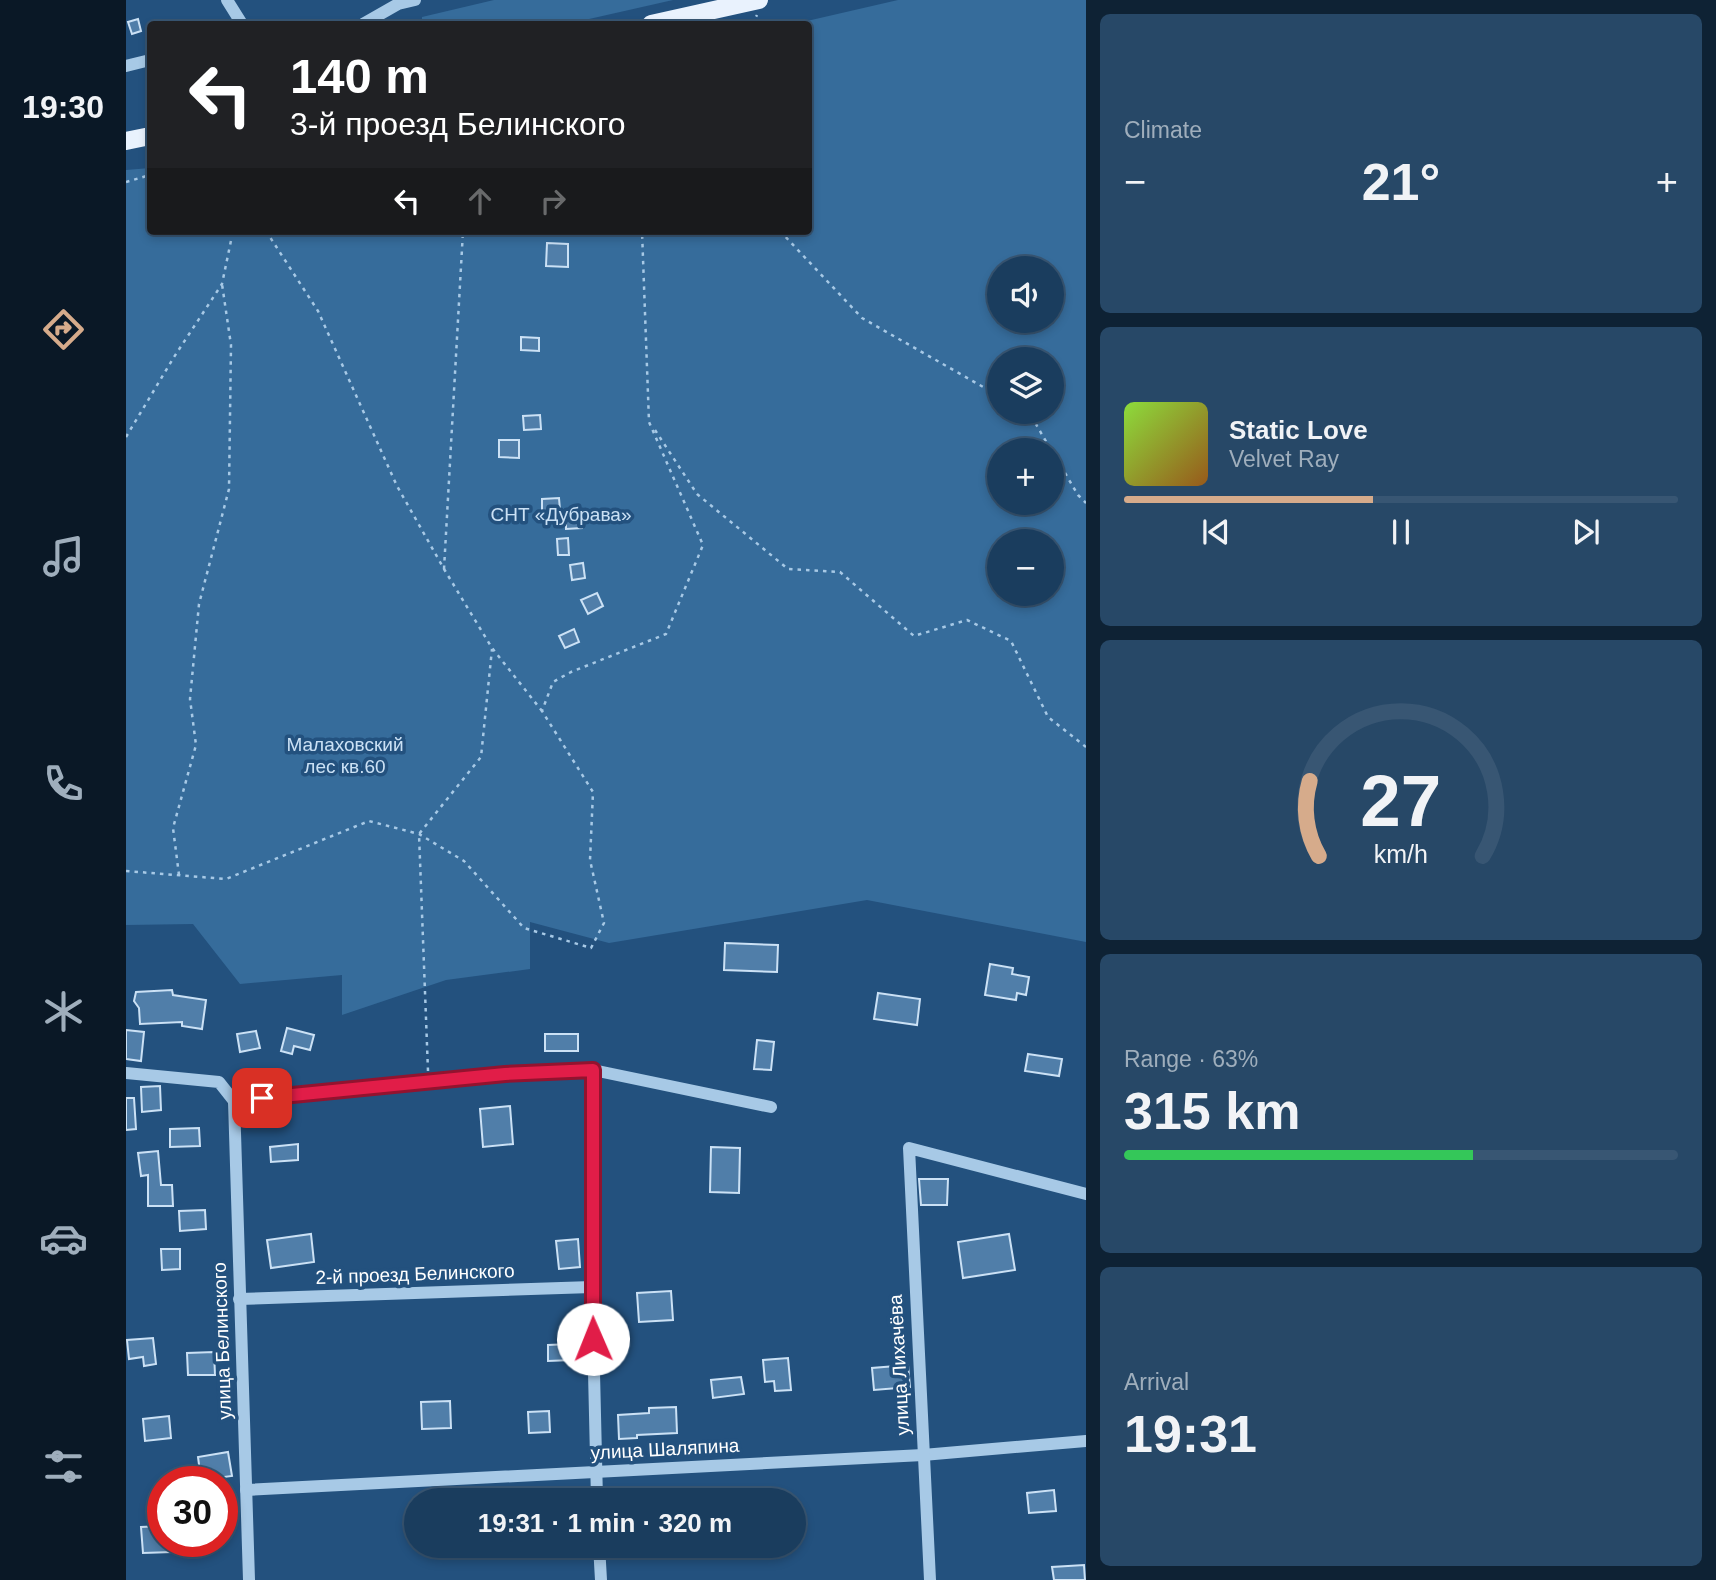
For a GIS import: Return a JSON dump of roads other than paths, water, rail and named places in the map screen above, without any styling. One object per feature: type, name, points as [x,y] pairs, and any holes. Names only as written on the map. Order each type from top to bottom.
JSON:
[{"type":"main road","points":[[664,21],[759,0]]},
{"type":"main road","points":[[126,141],[147,137]]},
{"type":"street","points":[[227,0],[240,21]]},
{"type":"street","points":[[368,21],[398,2],[415,0]]},
{"type":"street","points":[[126,66],[147,61]]},
{"type":"street","points":[[593,1070],[592,1287],[597,1488]]},
{"type":"street","points":[[126,1073],[219,1082],[234,1101],[505,1074],[593,1070],[771,1107]]},
{"type":"street","name":"улица Белинского","points":[[234,1101],[249,1580]]},
{"type":"street","name":"улица Лихачёва","points":[[930,1580],[909,1148],[1086,1194]]},
{"type":"street","name":"2-й проезд Белинского","points":[[239,1299],[592,1287]]},
{"type":"street","name":"улица Шаляпина","points":[[246,1490],[923,1454],[1086,1441]]},
{"type":"street","points":[[600,1558],[601,1580]]},
{"type":"park label","name":"СНТ «Дубрава»","points":[[561,514]]},
{"type":"park label","name":"Малаховский лес кв.60","points":[[345,755]]}]
